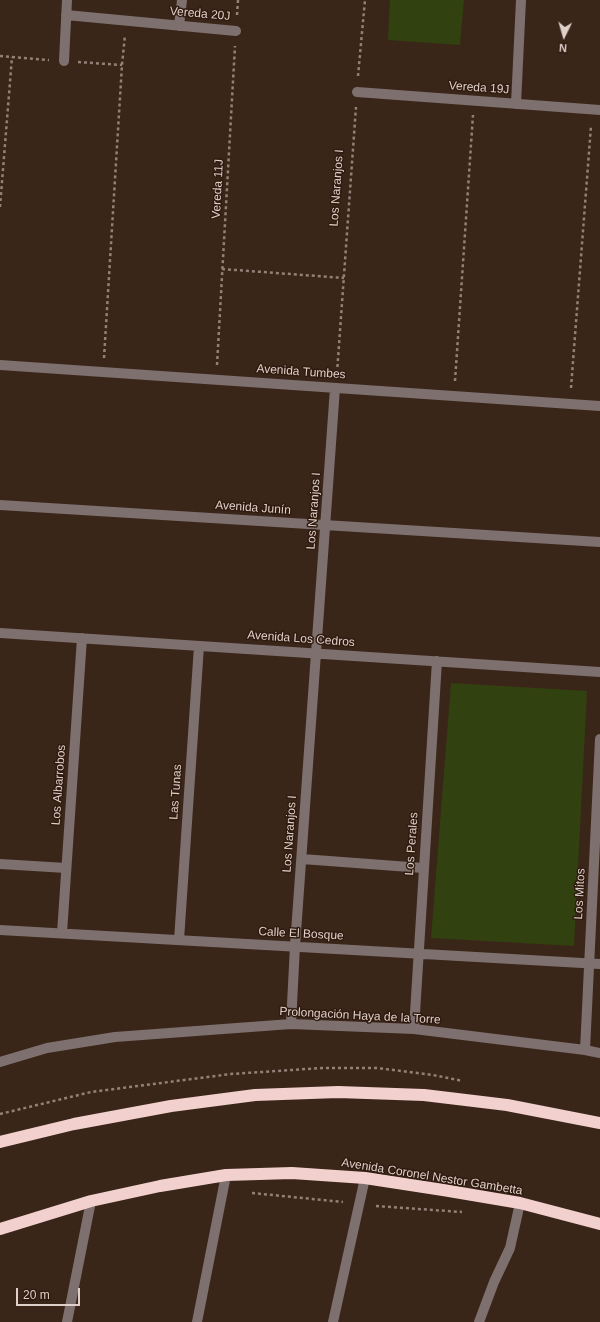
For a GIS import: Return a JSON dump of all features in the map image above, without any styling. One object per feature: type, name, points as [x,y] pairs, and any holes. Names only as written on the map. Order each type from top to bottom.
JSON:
[{"type":"highway","points":[[0,1142],[74,1124],[171,1106],[255,1095],[338,1092],[424,1095],[507,1105],[600,1122]]},
{"type":"highway","name":"Avenida Coronel Nestor Gambetta","points":[[0,1229],[91,1201],[160,1186],[226,1176],[292,1173],[365,1178],[443,1190],[520,1203],[600,1224]]},
{"type":"street","points":[[64,61],[67,0]]},
{"type":"street","points":[[179,26],[182,0]]},
{"type":"street","points":[[516,104],[520,0]]},
{"type":"street","name":"Vereda 20J","points":[[66,15],[236,31]]},
{"type":"street","name":"Vereda 19J","points":[[357,92],[596,110]]},
{"type":"street","name":"Avenida Tumbes","points":[[0,365],[600,406]]},
{"type":"street","name":"Los Naranjos I","points":[[291,1024],[295,946],[335,388]]},
{"type":"street","name":"Avenida Junín","points":[[0,505],[600,542]]},
{"type":"street","name":"Avenida Los Cedros","points":[[0,633],[600,672]]},
{"type":"street","name":"Los Albarrobos","points":[[62,933],[82,638]]},
{"type":"street","name":"Las Tunas","points":[[179,940],[199,646]]},
{"type":"street","name":"Los Perales","points":[[414,1029],[437,661]]},
{"type":"street","name":"Los Mitos","points":[[585,1050],[590,963],[597,883],[600,739]]},
{"type":"street","points":[[302,859],[423,868]]},
{"type":"street","points":[[0,864],[66,868]]},
{"type":"street","name":"Calle El Bosque","points":[[0,930],[600,964]]},
{"type":"street","name":"Prolongación Haya de la Torre","points":[[0,1062],[47,1048],[115,1037],[291,1024],[414,1029],[585,1050],[600,1054]]},
{"type":"street","points":[[197,1322],[226,1176]]},
{"type":"street","points":[[333,1322],[365,1178]]},
{"type":"street","points":[[67,1322],[91,1201]]},
{"type":"street","points":[[479,1322],[494,1282],[510,1248],[520,1203]]},
{"type":"path","name":"Vereda 11J","points":[[216,379],[238,0]]},
{"type":"path","name":"Los Naranjos I","points":[[335,388],[365,0]]},
{"type":"path","points":[[104,372],[122,65],[126,21]]},
{"type":"path","points":[[0,207],[12,57]]},
{"type":"path","points":[[454,396],[474,101]]},
{"type":"path","points":[[570,404],[596,110]]},
{"type":"path","points":[[222,269],[344,278]]},
{"type":"path","points":[[250,1193],[343,1202]]},
{"type":"path","points":[[376,1206],[469,1213]]},
{"type":"green space","points":[[390,0],[464,0],[460,45],[388,40]]},
{"type":"green space","points":[[451,683],[587,691],[574,946],[431,938]]}]
